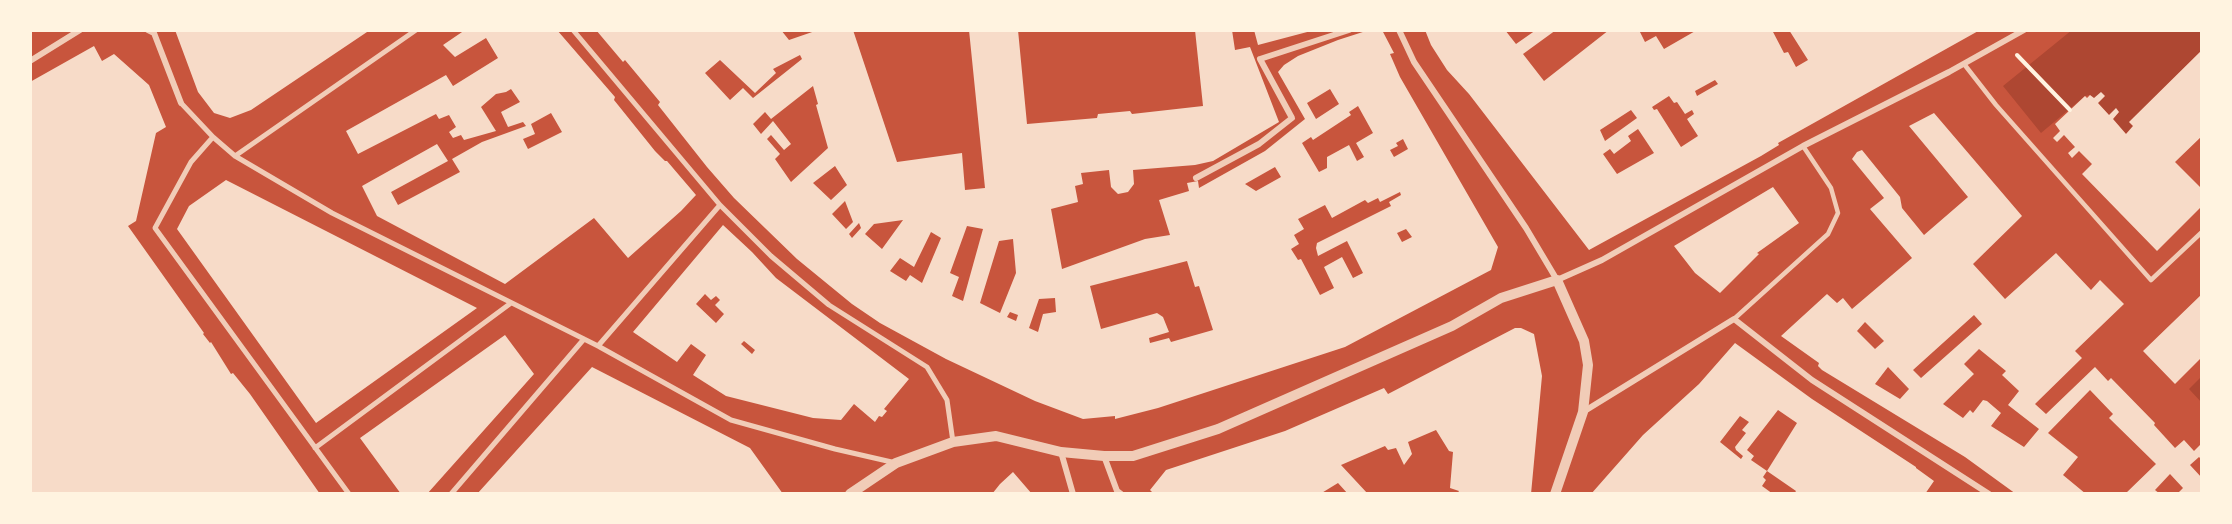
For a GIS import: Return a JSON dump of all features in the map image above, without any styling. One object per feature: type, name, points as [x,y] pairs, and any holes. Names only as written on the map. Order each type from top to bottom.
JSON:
[{"type":"street","points":[[30,62],[80,30]]},
{"type":"street","points":[[148,30],[154,33],[182,103],[213,137],[235,156],[332,213],[598,346],[731,420],[835,449],[896,463]]},
{"type":"street","points":[[235,156],[416,30]]},
{"type":"street","points":[[573,30],[720,205],[771,256],[829,305],[927,367],[947,400],[953,442]]},
{"type":"street","points":[[1196,178],[1259,144],[1292,118],[1260,59],[1349,30]]},
{"type":"street","points":[[1399,30],[1414,62],[1526,228],[1557,280],[1584,341],[1588,365],[1583,412],[1556,494]]},
{"type":"street","points":[[850,494],[896,463],[953,442],[996,436],[1060,452],[1133,456],[1218,429],[1452,326],[1501,298],[1557,280],[1602,260],[1803,146],[1964,64],[2024,30]]},
{"type":"street","points":[[213,137],[191,162],[155,228],[349,494]]},
{"type":"street","points":[[598,346],[720,205]]},
{"type":"street","points":[[315,448],[511,303]]},
{"type":"street","points":[[1583,412],[1734,319],[1812,380],[1989,494]]},
{"type":"street","points":[[451,494],[584,339]]},
{"type":"street","points":[[1060,452],[1073,494]]},
{"type":"street","points":[[1104,456],[1117,490],[1121,494]]},
{"type":"lane","points":[[1964,64],[1996,105],[2151,280],[2202,231]]},
{"type":"lane","points":[[1734,319],[1828,234],[1838,213],[1831,188],[1803,146]]},
{"type":"path","points":[[2005,41],[2070,110]]},
{"type":"shaded area","points":[[2072,30],[2202,30],[2202,50],[2129,122],[2133,126],[2126,134],[2113,119],[2119,112],[2116,109],[2109,115],[2090,95],[2085,96],[2041,133],[2003,86]]},
{"type":"shaded area","points":[[2202,376],[2202,403],[2189,389]]},
{"type":"building","points":[[175,30],[370,30],[251,110],[230,118],[214,113],[198,92]]},
{"type":"building","points":[[465,30],[557,30],[615,97],[614,100],[655,151],[667,161],[696,195],[628,258],[594,218],[505,284],[377,216],[362,186],[437,144],[448,161],[391,192],[398,205],[460,172],[452,159],[482,142],[526,126],[523,122],[508,127],[501,112],[520,102],[511,89],[496,94],[481,107],[496,131],[464,140],[461,135],[453,138],[449,132],[456,127],[449,115],[439,119],[436,114],[358,154],[346,131],[446,75],[453,86],[498,58],[486,38],[455,57],[443,45]],"holes":[[[551,113],[562,132],[528,149],[523,139],[535,134],[531,124]]]},
{"type":"building","points":[[596,30],[781,30],[789,40],[818,30],[853,30],[897,162],[962,153],[965,190],[985,188],[969,30],[1018,30],[1027,124],[1097,118],[1098,114],[1130,111],[1132,114],[1203,106],[1195,30],[1232,30],[1235,50],[1250,47],[1279,122],[1213,161],[1195,165],[1133,170],[1134,184],[1128,192],[1118,194],[1111,187],[1109,170],[1081,173],[1083,184],[1075,186],[1078,202],[1051,209],[1062,269],[1145,239],[1170,235],[1159,200],[1189,191],[1187,183],[1198,181],[1199,188],[1265,151],[1305,119],[1278,72],[1284,65],[1298,56],[1338,40],[1369,30],[1382,30],[1394,53],[1390,54],[1400,77],[1498,247],[1491,270],[1345,347],[1158,408],[1115,419],[1115,416],[1083,419],[1035,401],[946,359],[880,323],[852,304],[797,259],[734,198],[658,105],[660,102],[625,60],[623,62]],"holes":[[[800,55],[802,59],[753,98],[743,88],[730,100],[705,73],[720,60],[755,93],[776,73],[773,69]],[[813,86],[828,148],[791,182],[775,159],[780,154],[767,139],[771,135],[784,150],[791,144],[773,121],[761,134],[753,124],[765,112],[771,119]],[[1330,89],[1339,104],[1316,119],[1307,103]],[[1358,106],[1373,133],[1356,143],[1364,157],[1357,161],[1349,145],[1327,157],[1327,168],[1319,172],[1302,143],[1311,137],[1313,140],[1351,115],[1349,112]],[[1403,139],[1408,149],[1394,157],[1390,150],[1398,146],[1396,143]],[[835,166],[847,185],[831,200],[813,183]],[[1275,167],[1281,177],[1256,191],[1245,184]],[[1400,192],[1401,195],[1389,202],[1391,206],[1317,243],[1318,256],[1347,241],[1363,273],[1353,278],[1342,257],[1324,267],[1334,288],[1320,295],[1301,259],[1298,260],[1291,249],[1299,244],[1294,235],[1304,229],[1298,219],[1325,205],[1332,218],[1365,200],[1368,203],[1378,198],[1380,202]],[[845,201],[853,222],[846,229],[832,214]],[[903,220],[882,249],[865,234],[874,224]],[[859,223],[861,228],[852,238],[849,234]],[[967,226],[983,229],[963,301],[952,296],[959,277],[950,273]],[[1406,229],[1412,237],[1402,242],[1397,233]],[[931,232],[941,238],[922,283],[910,275],[906,281],[890,271],[900,258],[914,267]],[[1013,239],[1016,273],[1000,313],[980,303],[999,241]],[[1187,261],[1195,287],[1199,286],[1213,330],[1171,342],[1169,338],[1150,343],[1149,338],[1169,332],[1163,317],[1157,313],[1101,329],[1090,286]],[[1055,298],[1056,312],[1043,314],[1038,332],[1029,328],[1039,299]],[[1010,312],[1018,315],[1016,321],[1007,317]]]},
{"type":"building","points":[[1254,30],[1311,30],[1311,31],[1258,45]]},
{"type":"building","points":[[1425,30],[1505,30],[1516,44],[1536,30],[1556,30],[1523,54],[1544,81],[1609,30],[1639,30],[1645,42],[1656,36],[1664,49],[1697,30],[1772,30],[1784,53],[1788,52],[1796,67],[1808,60],[1789,30],[1980,30],[1778,143],[1779,145],[1761,156],[1589,250],[1469,94],[1447,70],[1431,45]],"holes":[[[1715,80],[1718,84],[1697,96],[1695,91]],[[1669,96],[1674,103],[1677,102],[1685,114],[1692,110],[1694,114],[1687,119],[1698,136],[1681,147],[1657,109],[1654,110],[1652,107]],[[1631,110],[1637,118],[1605,141],[1600,130]],[[1638,129],[1654,153],[1617,174],[1603,154],[1610,149],[1614,154],[1631,141],[1628,136]]]},
{"type":"building","points":[[94,46],[102,61],[114,54],[149,85],[166,127],[156,133],[136,221],[128,226],[203,334],[211,342],[231,374],[233,373],[250,394],[320,494],[30,494],[30,82]]},
{"type":"building","points":[[2202,50],[2202,136],[2175,162],[2202,189],[2202,209],[2201,207],[2157,251],[2082,174],[2092,164],[2079,151],[2072,158],[2068,153],[2075,147],[2064,135],[2057,142],[2053,138],[2060,131],[2055,124],[2085,96],[2087,98],[2090,95],[2094,98],[2101,92],[2105,96],[2098,103],[2109,115],[2116,108],[2119,112],[2113,119],[2126,134],[2133,126],[2129,122]]},
{"type":"building","points":[[1934,113],[2022,216],[1973,264],[2005,299],[2056,253],[2091,290],[2100,280],[2124,304],[2075,351],[2082,358],[2035,404],[2046,414],[2095,367],[2108,381],[2111,378],[2155,423],[2154,425],[2175,448],[2184,440],[2194,451],[2202,443],[2202,460],[2199,457],[2190,465],[2202,478],[2202,491],[2199,494],[2177,494],[2183,488],[2170,474],[2155,490],[2160,494],[2125,494],[2156,464],[2109,418],[2113,414],[2090,390],[2048,433],[2078,457],[2063,475],[2086,494],[2016,494],[1965,457],[1822,370],[1818,366],[1819,363],[1781,336],[1827,294],[1837,303],[1843,298],[1852,309],[1912,258],[1870,209],[1884,198],[1852,159],[1857,152],[1862,150],[1900,197],[1902,208],[1924,235],[1968,197],[1909,126]],"holes":[[[1974,315],[1982,324],[1921,378],[1913,370]],[[1865,322],[1884,341],[1875,349],[1857,331]],[[1979,349],[2006,371],[2002,375],[2019,391],[2008,405],[2039,429],[2024,447],[1991,426],[2001,413],[1987,401],[1983,400],[1973,413],[1970,410],[1963,418],[1943,404],[1974,374],[1964,364]],[[1888,367],[1909,389],[1900,399],[1875,384]]]},
{"type":"building","points":[[226,180],[477,308],[316,423],[177,229],[189,206]]},
{"type":"building","points":[[1773,187],[1799,223],[1757,253],[1759,254],[1720,293],[1695,273],[1674,246]]},
{"type":"building","points":[[723,225],[776,278],[909,379],[884,409],[887,411],[875,422],[854,404],[841,420],[813,418],[726,396],[693,375],[706,355],[691,344],[677,362],[633,332]],"holes":[[[705,294],[711,300],[716,296],[720,300],[715,305],[724,314],[716,323],[696,304]],[[744,341],[755,350],[752,354],[741,344]]]},
{"type":"building","points":[[2202,294],[2202,357],[2175,384],[2143,351]]},
{"type":"building","points":[[1515,328],[1521,328],[1534,334],[1542,376],[1531,494],[1457,494],[1459,491],[1450,488],[1453,452],[1449,451],[1436,430],[1408,442],[1412,454],[1404,465],[1396,448],[1388,450],[1385,446],[1341,465],[1368,494],[1348,494],[1338,483],[1320,494],[1154,494],[1150,490],[1166,470],[1285,431],[1384,388],[1388,394]]},
{"type":"building","points":[[505,335],[534,374],[427,494],[401,494],[360,438]]},
{"type":"building","points":[[1735,343],[1812,399],[1934,481],[1925,494],[1844,494],[1842,492],[1841,494],[1794,494],[1796,491],[1767,471],[1763,477],[1766,480],[1762,486],[1773,494],[1591,494],[1643,435],[1699,384]],"holes":[[[1778,410],[1797,423],[1767,471],[1751,460],[1754,456],[1747,450]],[[1740,416],[1749,422],[1742,430],[1746,433],[1735,447],[1743,456],[1741,459],[1720,442]]]},
{"type":"building","points":[[592,367],[750,448],[783,494],[477,494]]},
{"type":"building","points":[[1013,472],[1032,494],[992,494],[1000,484]]}]
